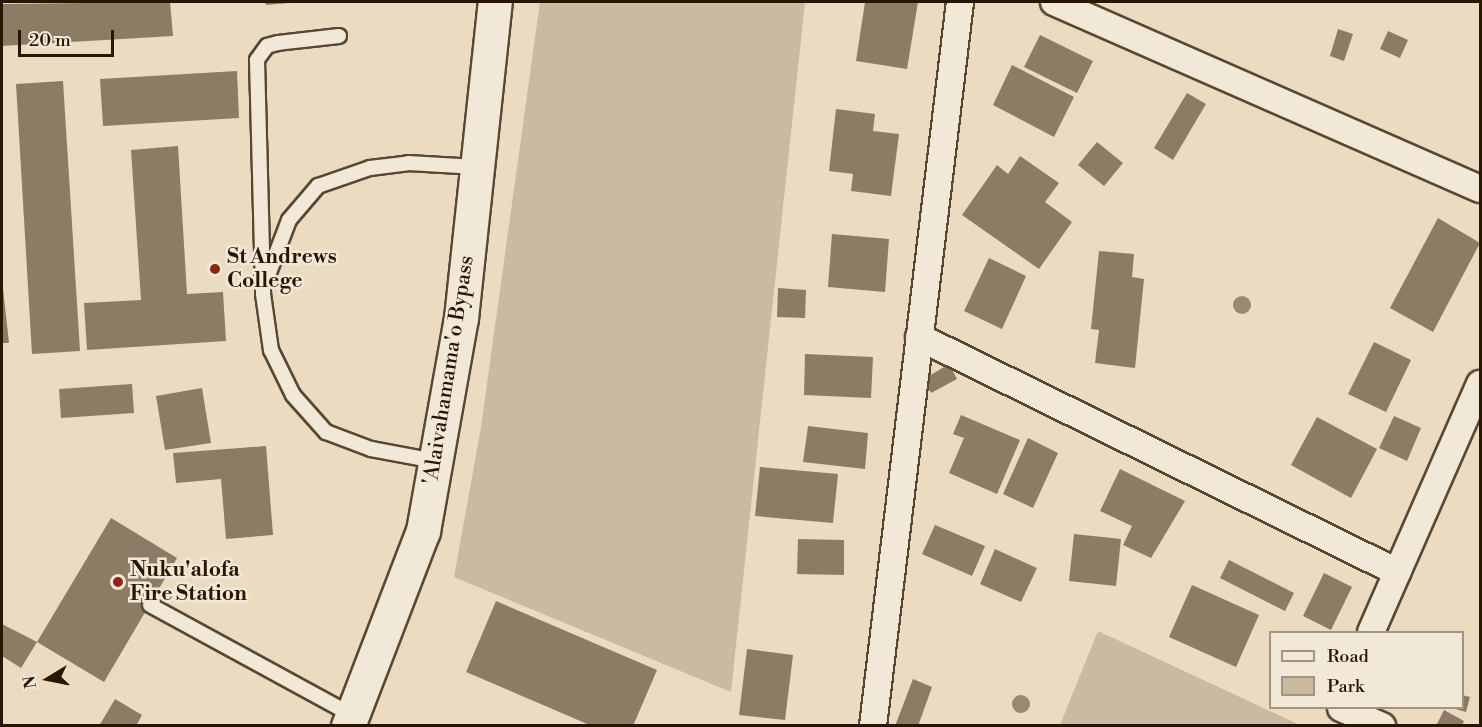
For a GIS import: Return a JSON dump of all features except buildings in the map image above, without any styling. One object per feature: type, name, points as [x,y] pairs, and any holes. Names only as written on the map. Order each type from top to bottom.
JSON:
[{"type":"main road","name":"'Alaivahamama'o Bypass","points":[[351,721],[423,531],[461,318],[495,2]]},
{"type":"street","points":[[873,726],[960,2]]},
{"type":"street","points":[[1054,2],[1480,189]]},
{"type":"street","points":[[919,337],[1398,572]]},
{"type":"street","points":[[1372,631],[1480,384]]},
{"type":"street","points":[[1329,726],[1339,709]]},
{"type":"street","points":[[1342,709],[1382,726]]},
{"type":"lane","points":[[339,36],[272,45],[257,60],[262,294],[271,350],[293,395],[326,432],[371,449],[435,461]]},
{"type":"lane","points":[[262,294],[289,220],[318,186],[370,168],[408,163],[477,167]]},
{"type":"lane","points":[[150,605],[351,721]]},
{"type":"green space","points":[[540,2],[805,2],[731,692],[454,577],[481,427]]},
{"type":"green space","points":[[1098,631],[1300,725],[1060,725]]},
{"type":"place","name":"St Andrews College","points":[[215,269]]},
{"type":"place","name":"Nuku'alofa Fire Station","points":[[118,582]]}]
